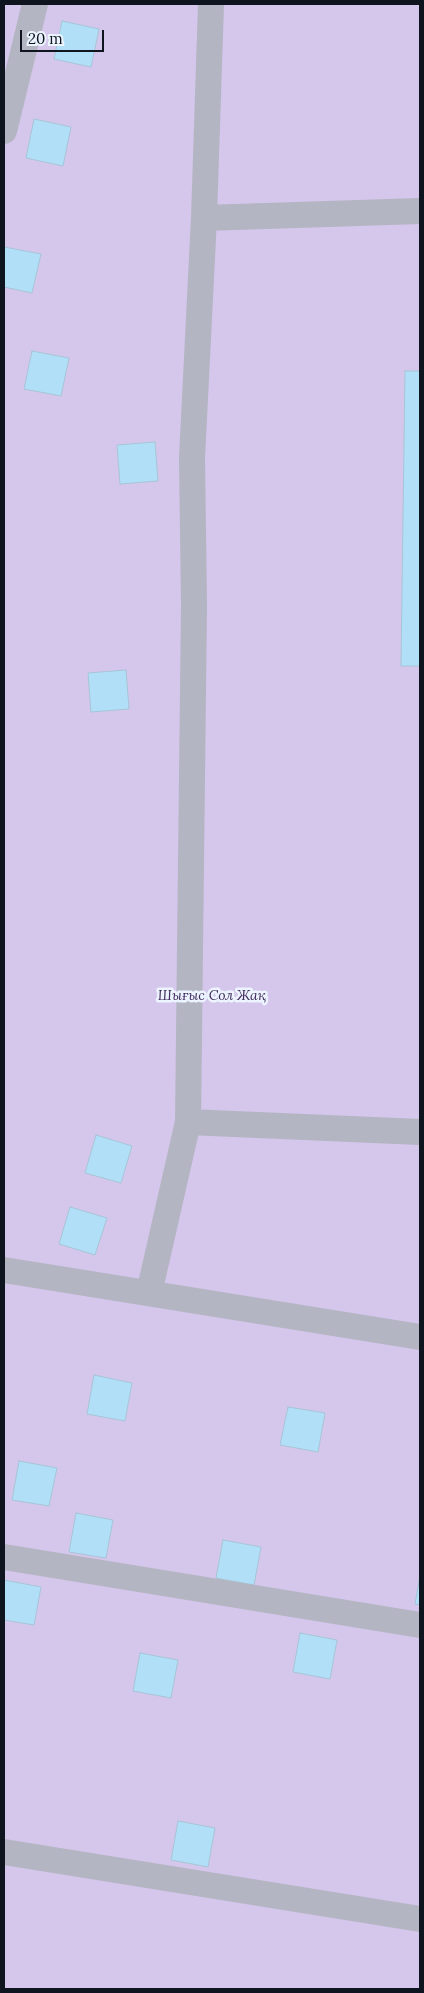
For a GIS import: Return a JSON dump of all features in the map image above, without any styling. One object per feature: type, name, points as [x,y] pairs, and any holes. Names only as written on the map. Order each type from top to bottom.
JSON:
[{"type":"street","points":[[4,130],[35,4]]},
{"type":"street","points":[[148,1293],[188,1122],[194,605],[192,458],[204,218],[211,4]]},
{"type":"street","points":[[204,218],[420,211]]},
{"type":"street","points":[[188,1122],[420,1132]]},
{"type":"street","points":[[4,1270],[420,1337]]},
{"type":"street","points":[[4,1557],[420,1625]]},
{"type":"street","points":[[4,1852],[420,1919]]},
{"type":"green space","name":"Шығыс Сол Жақ","points":[[4,4],[420,4],[420,1989],[4,1989]]},
{"type":"building","points":[[62,21],[99,29],[91,67],[54,59]]},
{"type":"building","points":[[34,119],[71,127],[63,166],[26,158]]},
{"type":"building","points":[[4,247],[41,254],[32,293],[4,287]]},
{"type":"building","points":[[32,351],[69,358],[61,396],[24,389]]},
{"type":"building","points":[[405,371],[420,371],[420,666],[401,666]]},
{"type":"building","points":[[155,442],[158,481],[120,484],[117,445]]},
{"type":"building","points":[[126,670],[129,709],[91,712],[88,673]]},
{"type":"building","points":[[96,1135],[132,1146],[121,1183],[85,1173]]},
{"type":"building","points":[[70,1207],[107,1218],[95,1255],[59,1244]]},
{"type":"building","points":[[94,1375],[132,1383],[125,1421],[87,1414]]},
{"type":"building","points":[[288,1407],[325,1413],[318,1452],[280,1445]]},
{"type":"building","points":[[19,1461],[57,1468],[49,1506],[12,1500]]},
{"type":"building","points":[[76,1513],[113,1520],[106,1558],[69,1552]]},
{"type":"building","points":[[223,1540],[261,1547],[254,1585],[216,1578]]},
{"type":"building","points":[[420,1575],[420,1605],[415,1604]]},
{"type":"building","points":[[4,1580],[41,1587],[34,1625],[4,1620]]},
{"type":"building","points":[[300,1633],[337,1640],[330,1679],[293,1672]]},
{"type":"building","points":[[140,1653],[178,1660],[171,1698],[133,1691]]},
{"type":"building","points":[[178,1821],[215,1828],[208,1867],[171,1860]]}]
